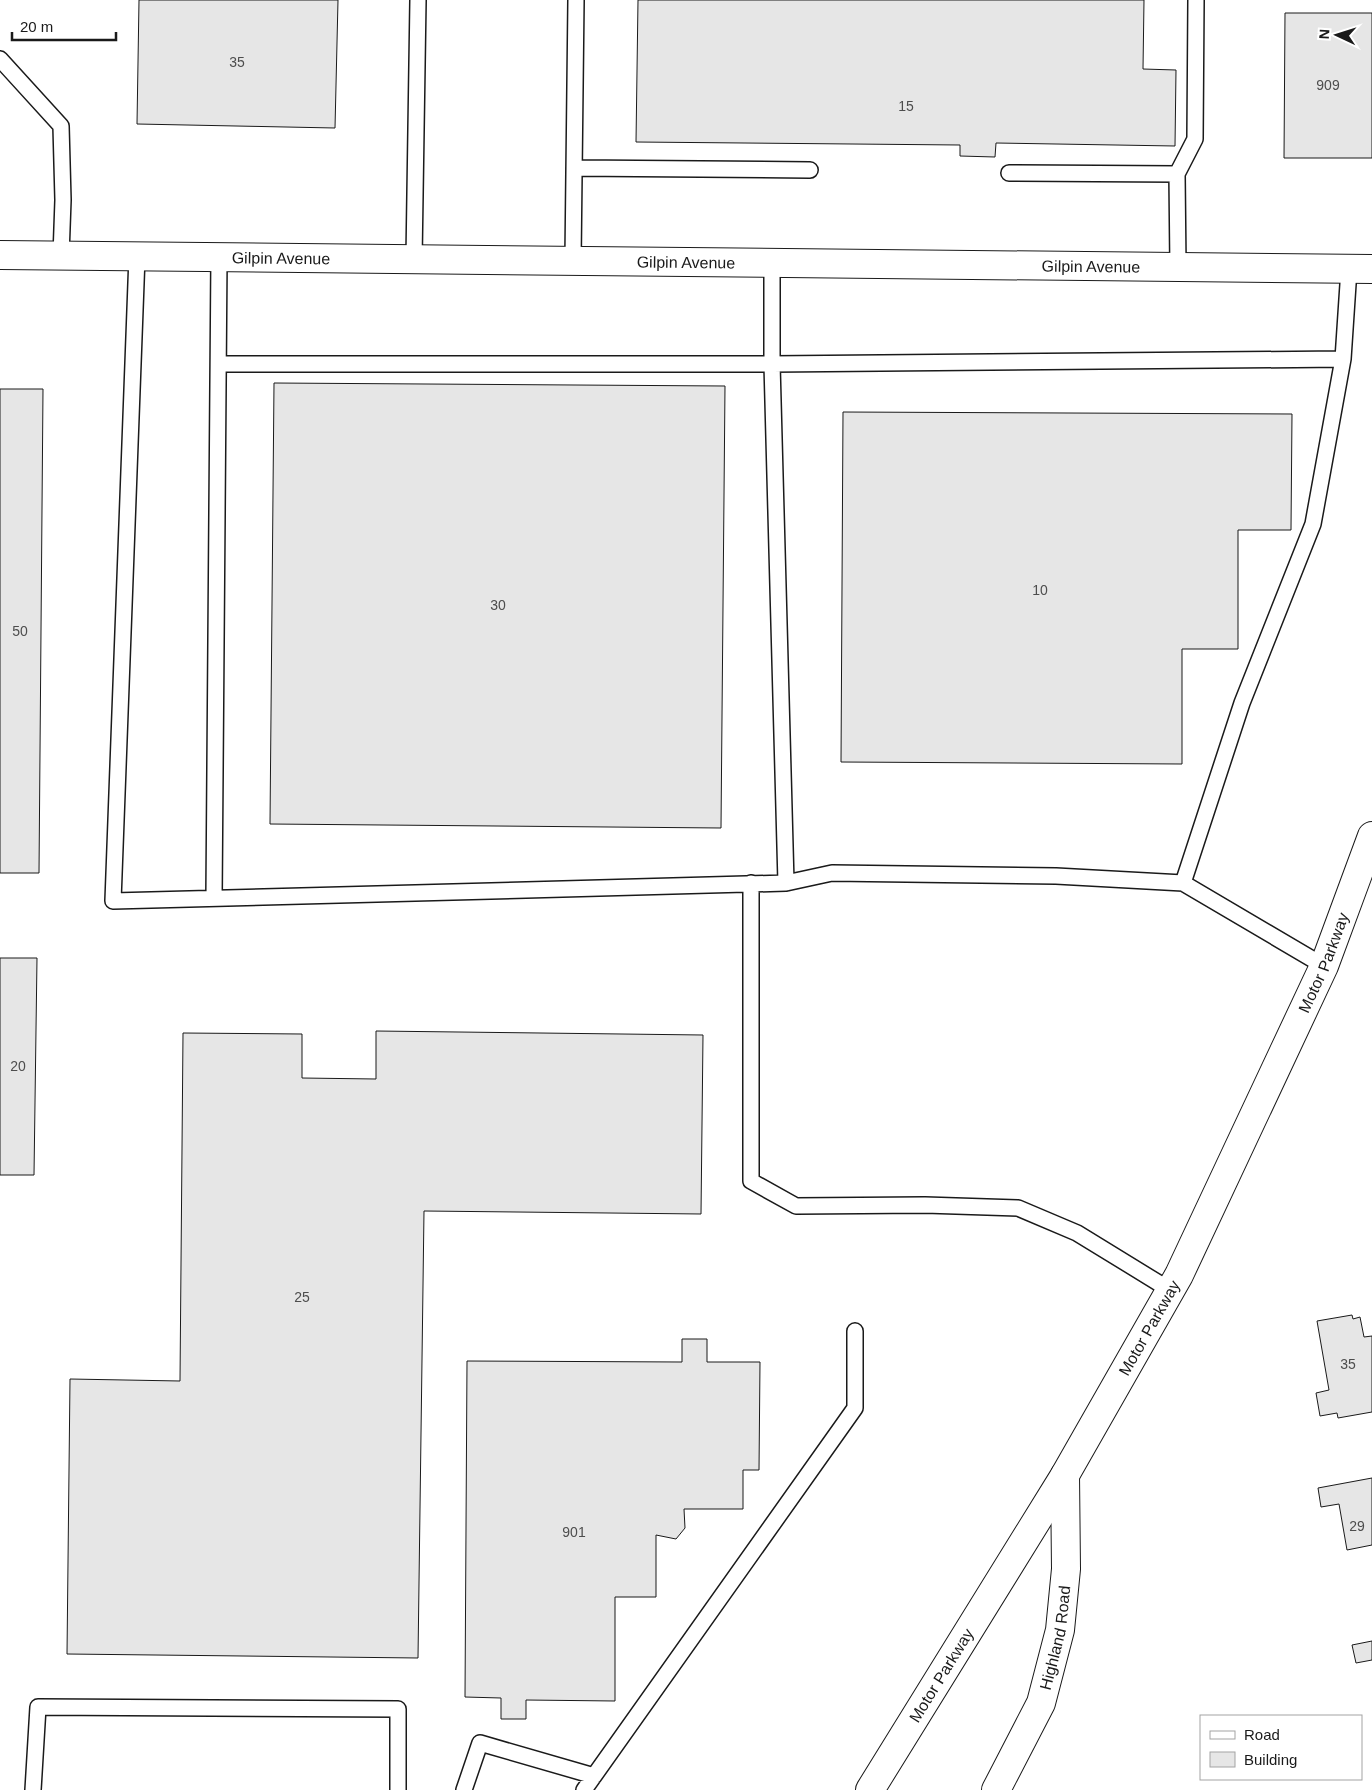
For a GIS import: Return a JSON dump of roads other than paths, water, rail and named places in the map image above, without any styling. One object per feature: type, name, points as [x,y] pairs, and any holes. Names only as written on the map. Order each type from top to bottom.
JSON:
[{"type":"street","name":"Gilpin Avenue","points":[[0,255],[1360,269]]},
{"type":"street","name":"Motor Parkway","points":[[870,1790],[1065,1475],[1170,1290],[1324,966],[1372,836]]},
{"type":"street","name":"Highland Road","points":[[996,1790],[1041,1703],[1060,1630],[1066,1569],[1065,1475]]},
{"type":"lane","points":[[414,259],[418,0]]},
{"type":"lane","points":[[573,261],[576,0]]},
{"type":"lane","points":[[1178,267],[1178,174],[1195,139],[1196,0]]},
{"type":"lane","points":[[0,59],[61,126],[63,200],[61,256]]},
{"type":"lane","points":[[574,168],[810,170]]},
{"type":"lane","points":[[1009,173],[1178,174]]},
{"type":"lane","points":[[137,256],[113,901],[786,883],[842,873],[1056,876],[1183,883],[1324,966]]},
{"type":"lane","points":[[214,898],[220,364],[219,257]]},
{"type":"lane","points":[[772,263],[772,364],[786,883]]},
{"type":"lane","points":[[1183,883],[1242,703],[1313,524],[1360,269]]},
{"type":"lane","points":[[220,364],[772,364],[1343,359]]},
{"type":"lane","points":[[751,883],[752,1181],[796,1206],[925,1204],[1018,1208],[1078,1233],[1170,1290]]},
{"type":"lane","points":[[584,1790],[856,1408],[855,1331]]},
{"type":"lane","points":[[33,1790],[38,1708],[398,1709],[398,1790]]},
{"type":"lane","points":[[464,1790],[480,1743],[594,1776]]}]
